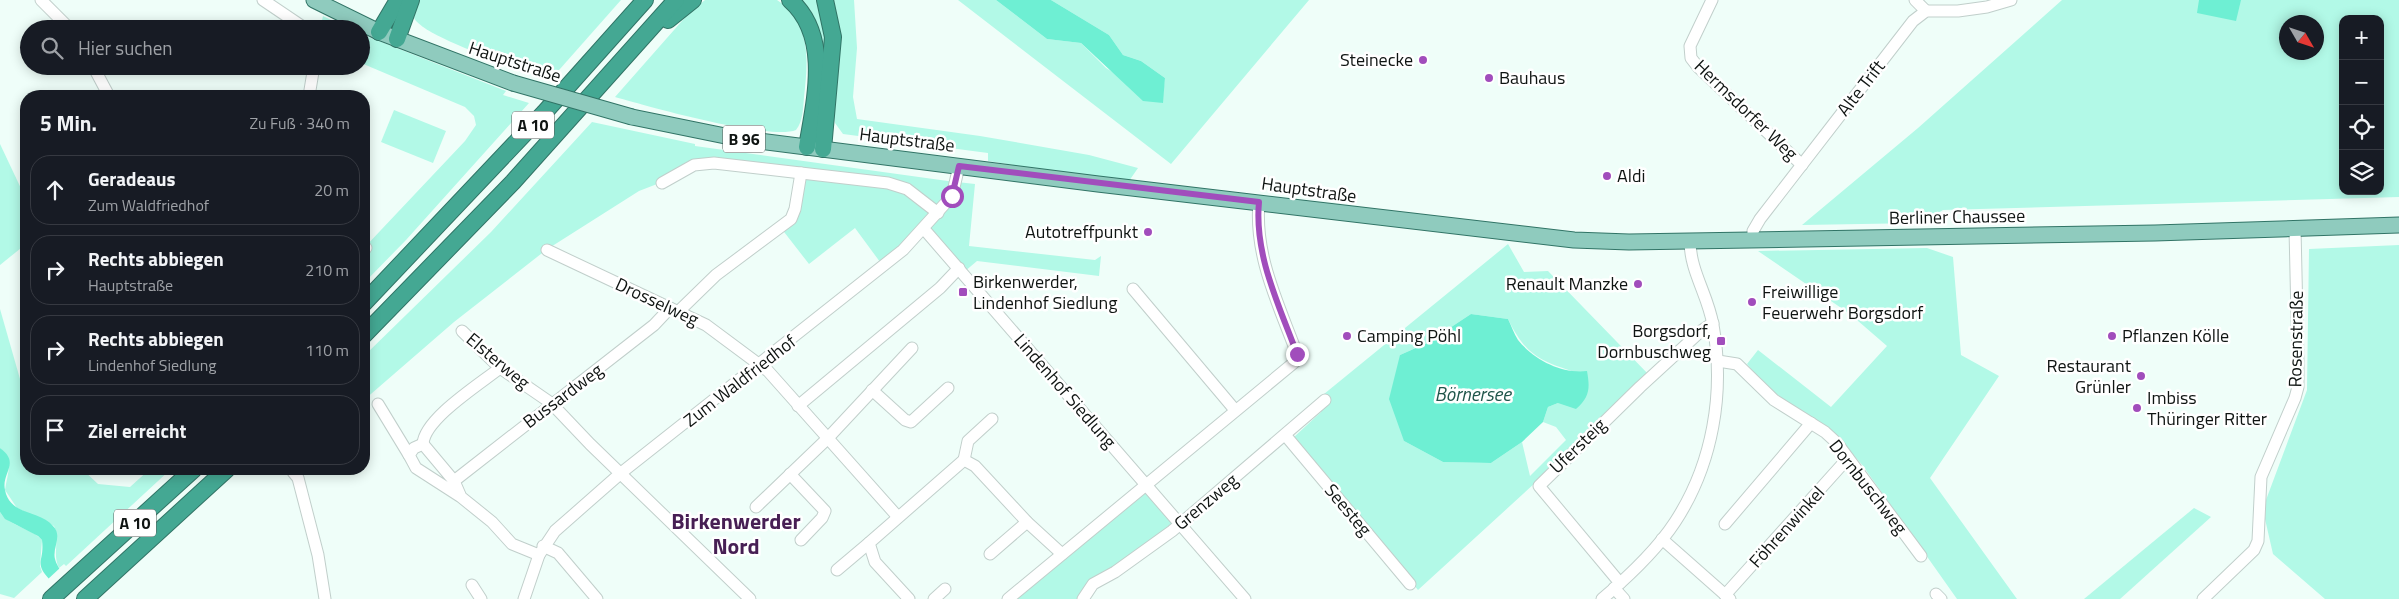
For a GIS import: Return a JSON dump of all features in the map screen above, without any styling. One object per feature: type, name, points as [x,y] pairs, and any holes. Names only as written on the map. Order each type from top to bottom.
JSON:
[{"type":"highway","points":[[379,32],[398,0]]},
{"type":"highway","points":[[397,39],[411,0]]},
{"type":"highway","points":[[625,23],[640,0]]},
{"type":"highway","name":"A 10","points":[[370,297],[440,225],[645,0]]},
{"type":"highway","name":"A 10","points":[[370,329],[513,182],[676,0]]},
{"type":"highway","points":[[634,49],[693,0]]},
{"type":"highway","points":[[790,0],[808,22],[815,45],[815,148]]},
{"type":"highway","points":[[815,148],[833,37],[825,0]]},
{"type":"highway","name":"A 10","points":[[53,597],[187,475]]},
{"type":"highway","name":"A 10","points":[[88,597],[220,475]]},
{"type":"main road","name":"Hauptstraße","points":[[314,0],[355,20]]},
{"type":"main road","name":"Hauptstraße","points":[[370,28],[513,83],[632,117],[730,137],[1517,234]]},
{"type":"main road","name":"Berliner Chaussee","points":[[1517,234],[1591,241],[1690,241],[2295,229],[2399,225]]},
{"type":"street","points":[[42,0],[61,20]]},
{"type":"street","points":[[263,0],[293,20]]},
{"type":"street","name":"Hermsdorfer Weg","points":[[1712,0],[1690,46],[1691,58],[1802,164]]},
{"type":"street","points":[[1915,0],[1926,11],[1958,11],[1987,7],[2012,0]]},
{"type":"street","name":"Alte Trift","points":[[1753,240],[1755,227],[1802,164],[1913,20],[1926,11]]},
{"type":"street","points":[[98,75],[106,90]]},
{"type":"street","points":[[310,90],[312,75]]},
{"type":"street","points":[[662,183],[690,167],[706,163],[896,184],[914,194],[938,213]]},
{"type":"street","name":"Zum Waldfriedhof","points":[[524,599],[541,550],[555,531],[621,473],[880,271],[924,229],[955,191],[959,166]]},
{"type":"street","name":"Bussardweg","points":[[454,481],[551,403],[791,219],[795,209],[801,174]]},
{"type":"street","points":[[1008,599],[1296,361],[1297,354],[1270,284],[1257,219],[1259,202]]},
{"type":"street","name":"Lindenhof Siedlung","points":[[924,229],[1245,599]]},
{"type":"street","name":"Rosenstraße","points":[[2207,598],[2254,550],[2258,541],[2261,477],[2298,387],[2295,229]]},
{"type":"street","points":[[1602,599],[1662,539],[1675,522],[1688,499],[1707,450],[1716,408],[1718,361],[1713,324],[1707,300],[1691,261],[1690,241]]},
{"type":"street","name":"Drosselweg","points":[[547,250],[718,332],[753,362],[760,365],[898,517]]},
{"type":"street","points":[[798,406],[940,288],[959,268]]},
{"type":"street","points":[[1133,289],[1236,410]]},
{"type":"street","name":"Ufersteig","points":[[1617,586],[1539,486],[1640,387],[1701,332],[1713,324]]},
{"type":"street","name":"Elsterweg","points":[[462,331],[500,368],[551,403],[750,599]]},
{"type":"street","points":[[756,507],[827,439],[912,348]]},
{"type":"street","name":"Dornbuschweg","points":[[1718,361],[1737,364],[1774,400],[1837,443],[1921,556]]},
{"type":"street","points":[[461,497],[454,481],[423,444],[424,435],[437,418],[500,368]]},
{"type":"street","points":[[872,390],[905,420],[911,422],[948,388]]},
{"type":"street","name":"Grenzweg","points":[[1083,599],[1093,584],[1128,563],[1180,524],[1286,436],[1325,400]]},
{"type":"street","points":[[378,404],[416,468],[461,497],[492,522],[512,544],[558,553],[597,599]]},
{"type":"street","points":[[837,570],[964,460],[968,442],[992,419]]},
{"type":"street","points":[[1725,524],[1810,423]]},
{"type":"street","name":"Seesteg","points":[[1286,436],[1410,584]]},
{"type":"street","points":[[409,455],[414,448],[423,444]]},
{"type":"street","name":"Föhrenwinkel","points":[[1662,539],[1727,597],[1848,458]]},
{"type":"street","points":[[964,460],[975,466],[1027,522],[1062,554]]},
{"type":"street","points":[[790,474],[824,510],[822,518],[800,540]]},
{"type":"street","points":[[296,475],[298,478],[318,555],[325,599]]},
{"type":"street","points":[[990,554],[1027,522]]},
{"type":"street","points":[[869,543],[876,562],[909,599]]},
{"type":"street","points":[[472,585],[481,599]]},
{"type":"street","points":[[1617,586],[1624,599]]},
{"type":"street","points":[[934,599],[945,589]]},
{"type":"shaded area","points":[[417,0],[621,0],[552,78],[477,53],[436,35],[414,18]]},
{"type":"shaded area","points":[[705,0],[777,0],[797,20],[805,44],[806,70],[802,115],[796,130],[782,132],[761,131],[736,127],[615,97],[689,13]]},
{"type":"shaded area","points":[[800,0],[817,0],[826,38],[825,65],[817,31]]},
{"type":"shaded area","points":[[833,0],[854,0],[857,48],[853,97],[857,119],[980,136],[1089,155],[1138,168],[1129,181],[1087,177],[988,161],[988,153],[843,134],[835,123],[833,111],[839,28]]},
{"type":"shaded area","points":[[958,0],[996,0],[1047,39],[1081,43],[1106,68],[1162,103],[1165,78],[1141,61],[1123,55],[1109,35],[1051,0],[1309,0],[1171,164]]},
{"type":"shaded area","points":[[2062,0],[2399,0],[2399,197],[1943,210],[1921,223],[1802,225],[1918,128]]},
{"type":"shaded area","points":[[323,16],[331,20],[322,20]]},
{"type":"shaded area","points":[[370,38],[506,91],[503,95],[529,103],[406,240],[370,277],[370,242],[465,141],[476,125],[474,116],[465,107],[370,67]]},
{"type":"shaded area","points":[[394,110],[446,131],[433,163],[381,142]]},
{"type":"shaded area","points":[[592,122],[695,144],[695,146],[955,182],[938,211],[907,188],[714,162],[639,191],[546,250],[454,322],[370,395],[370,350],[491,232]]},
{"type":"shaded area","points":[[0,144],[20,186],[20,249],[0,265]]},
{"type":"shaded area","points":[[802,175],[888,184],[936,213],[883,266],[855,228],[809,264],[781,228],[789,221]]},
{"type":"shaded area","points":[[957,182],[975,184],[969,246],[1095,260],[1101,256],[1099,276],[977,261],[964,272],[926,229]]},
{"type":"shaded area","points":[[1508,244],[1524,272],[1548,271],[1651,377],[1418,590],[1293,438],[1321,412],[1313,403]],"holes":[[[1471,314],[1508,319],[1514,331],[1534,354],[1542,360],[1575,372],[1558,403],[1548,407],[1543,422],[1556,427],[1566,440],[1530,476],[1522,442],[1491,463],[1443,462],[1404,441],[1400,355],[1427,343]]]},
{"type":"shaded area","points":[[2399,245],[2399,599],[2325,599],[2273,554],[2265,519],[2266,500],[2307,390],[2309,249]]},
{"type":"shaded area","points":[[1927,248],[1953,257],[1961,355],[1999,376],[1930,478],[2017,599],[1957,599],[1863,466],[1835,433],[1767,388],[1747,364],[1758,350],[1831,407],[1887,346],[1850,314],[1758,251]]},
{"type":"shaded area","points":[[0,309],[20,379],[20,475],[88,475],[98,484],[130,487],[143,475],[165,475],[66,566],[64,564],[59,568],[56,558],[56,532],[54,526],[17,508],[5,490],[9,462],[5,452],[0,448]]},
{"type":"shaded area","points":[[1147,487],[1177,520],[1080,599],[1014,599]]},
{"type":"shaded area","points":[[2194,508],[2211,517],[2120,599],[2084,599]]},
{"type":"shaded area","points":[[0,512],[9,521],[32,532],[42,540],[40,566],[42,572],[14,598],[0,594]]},
{"type":"water","points":[[996,0],[1051,0],[1109,35],[1123,55],[1141,61],[1165,78],[1163,103],[1143,101],[1081,43],[1047,39]]},
{"type":"water","points":[[2199,0],[2241,0],[2236,21],[2197,13]]},
{"type":"water","name":"Börnersee","points":[[1471,314],[1508,319],[1518,340],[1532,354],[1558,368],[1587,371],[1588,392],[1581,405],[1576,409],[1558,403],[1548,407],[1543,422],[1522,442],[1491,463],[1443,462],[1404,441],[1389,399],[1400,355],[1427,343]]},
{"type":"water","points":[[0,448],[6,453],[10,463],[4,484],[8,498],[19,509],[41,517],[56,530],[57,538],[54,555],[62,573],[52,582],[41,566],[42,540],[38,536],[5,519],[0,512]]},
{"type":"pier","points":[[61,567],[87,599],[64,599],[47,580]]},
{"type":"place","name":"Steinecke","points":[[1423,60]]},
{"type":"place","name":"Bauhaus","points":[[1489,78]]},
{"type":"place","name":"Aldi","points":[[1607,176]]},
{"type":"place","name":"Autotreffpunkt","points":[[1148,232]]},
{"type":"place","name":"Renault Manzke","points":[[1638,284]]},
{"type":"place","name":"Birkenwerder, Lindenhof Siedlung","points":[[963,292]]},
{"type":"place","name":"Freiwillige Feuerwehr Borgsdorf","points":[[1752,302]]},
{"type":"place","name":"Camping Pöhl","points":[[1347,336]]},
{"type":"place","name":"Pflanzen Kölle","points":[[2112,336]]},
{"type":"place","name":"Borgsdorf, Dornbuschweg","points":[[1721,341]]},
{"type":"place","name":"Restaurant Grünler","points":[[2141,376]]},
{"type":"place","name":"Imbiss Thüringer Ritter","points":[[2137,408]]},
{"type":"district","name":"Birkenwerder Nord","points":[[736,534]]},
{"type":"route","points":[[952,196],[956,187],[959,166],[1138,189],[1259,202],[1257,219],[1270,284],[1274,299],[1297,354]]}]
